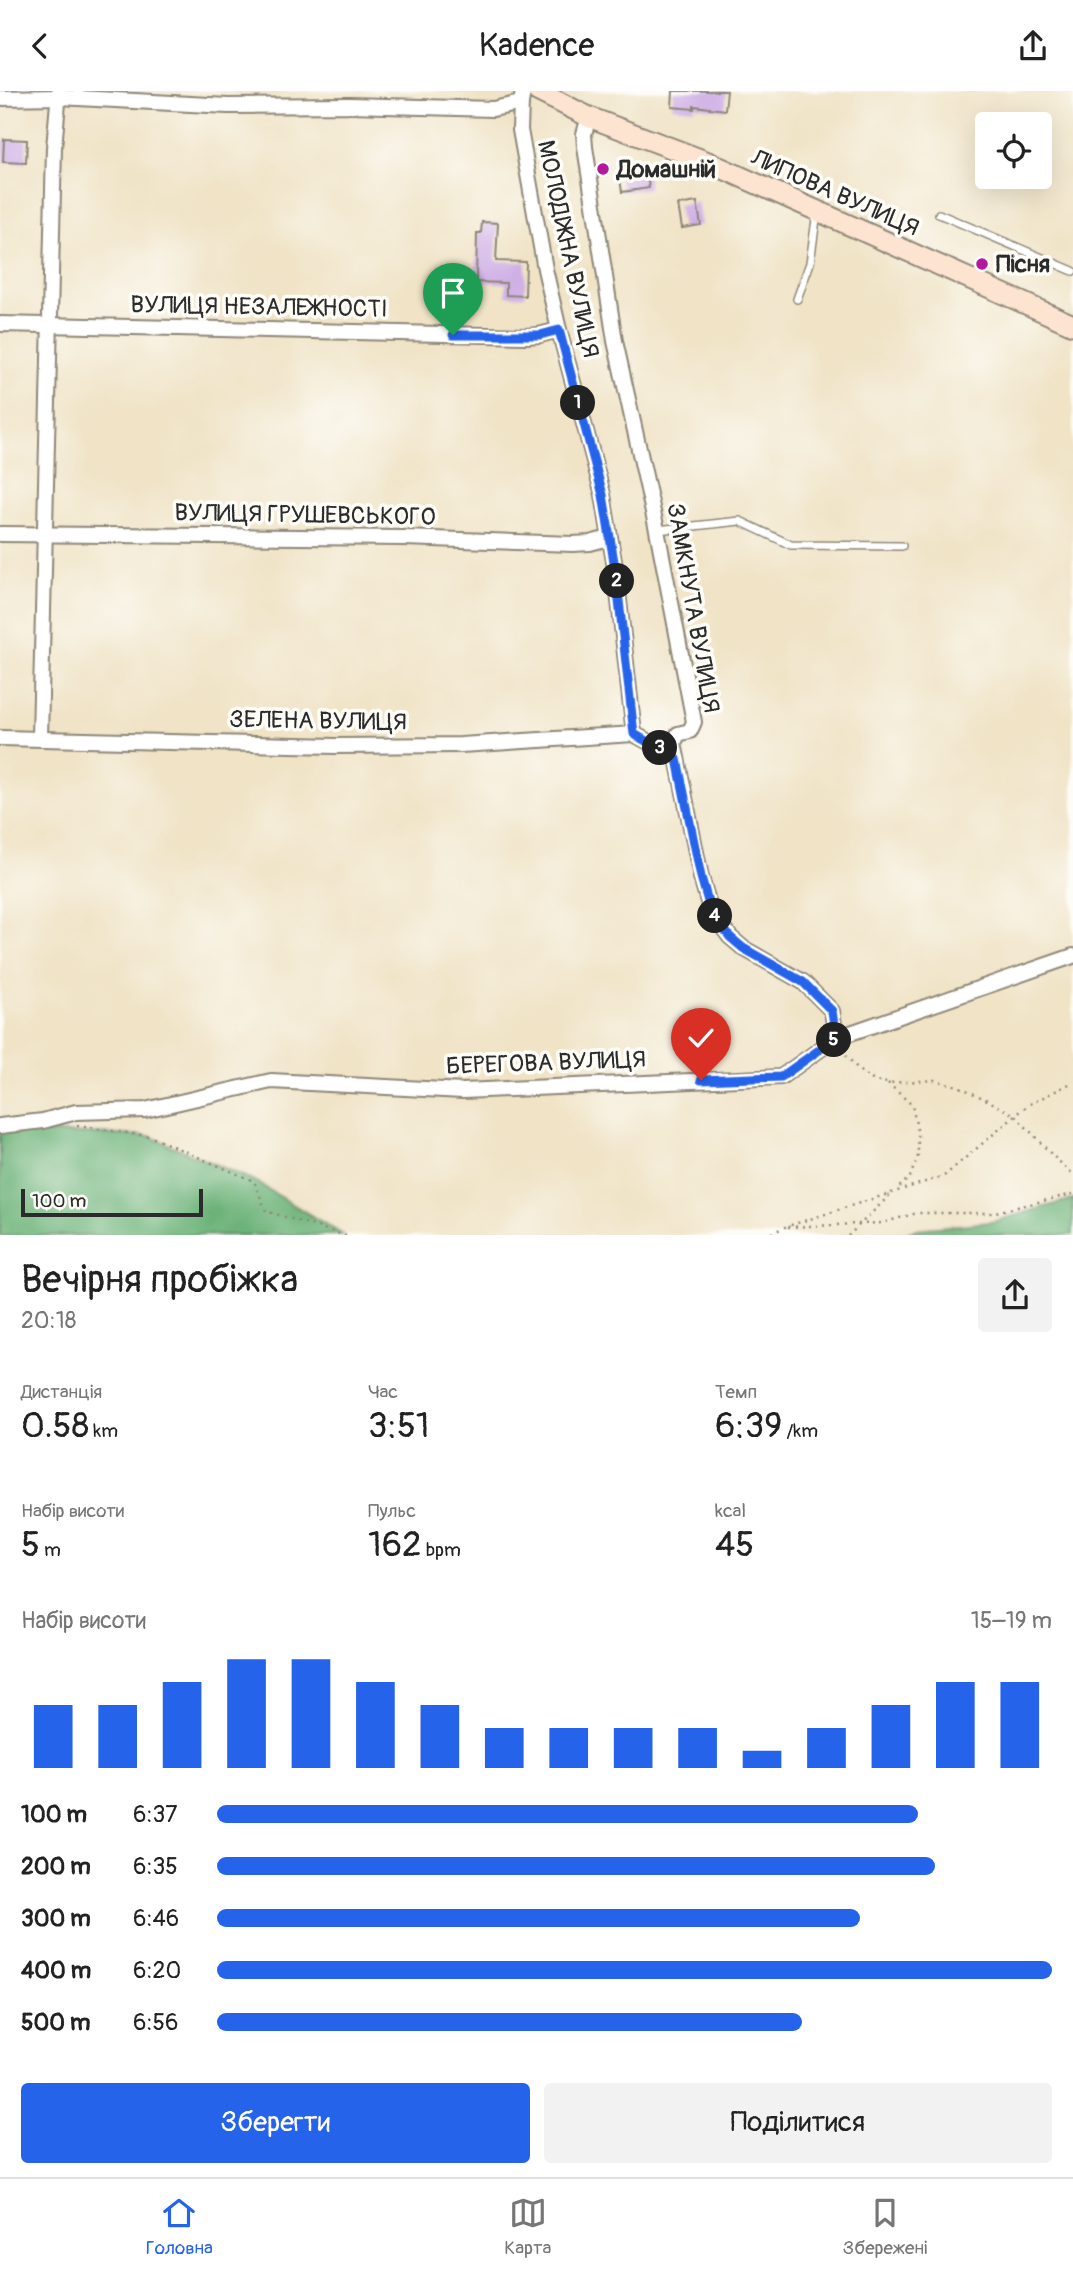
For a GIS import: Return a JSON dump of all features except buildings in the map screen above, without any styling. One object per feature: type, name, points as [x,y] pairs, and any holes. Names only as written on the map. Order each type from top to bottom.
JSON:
[{"type":"street","points":[[40,738],[54,148],[59,94]]},
{"type":"street","points":[[0,98],[59,94],[228,106],[350,105],[493,109],[527,95]]},
{"type":"street","name":"ЛИПОВА ВУЛИЦЯ","points":[[527,95],[708,162],[1073,325]]},
{"type":"street","name":"МОЛОДІЖНА ВУЛИЦЯ","points":[[527,95],[520,130],[559,330],[603,495],[616,574],[634,734]]},
{"type":"street","name":"ЗАМКНУТА ВУЛИЦЯ","points":[[589,117],[584,134],[585,147],[604,275],[694,722],[690,731],[674,738],[701,877],[709,905],[730,937],[743,948],[803,982],[832,1011],[836,1038]]},
{"type":"street","name":"ВУЛИЦЯ НЕЗАЛЕЖНОСТІ","points":[[0,324],[526,336],[559,330]]},
{"type":"street","name":"ВУЛИЦЯ ГРУШЕВСЬКОГО","points":[[0,534],[377,538],[573,544],[609,538]]},
{"type":"street","points":[[634,734],[677,759]]},
{"type":"street","name":"ЗЕЛЕНА ВУЛИЦЯ","points":[[0,739],[335,746],[449,745],[634,734]]},
{"type":"street","name":"БЕРЕГОВА ВУЛИЦЯ","points":[[0,1126],[43,1121],[76,1112],[145,1110],[271,1081],[463,1091],[781,1077],[836,1038],[1073,956]]},
{"type":"lane","points":[[797,299],[810,263],[817,212]]},
{"type":"lane","points":[[939,214],[1073,271]]},
{"type":"lane","points":[[657,530],[740,521],[791,545],[902,546]]},
{"type":"path","points":[[836,1038],[839,1047],[860,1072],[874,1081],[888,1083],[935,1080],[958,1086],[1015,1115],[1073,1174]]},
{"type":"path","points":[[765,1235],[944,1176],[1028,1105],[1073,1082]]},
{"type":"path","points":[[848,1235],[910,1177],[918,1156],[918,1134],[912,1105],[888,1083]]},
{"type":"path","points":[[69,1125],[149,1136],[254,1181],[266,1211],[346,1235]]},
{"type":"path","points":[[785,1227],[881,1223],[917,1213],[991,1213],[1073,1194]]},
{"type":"green space","points":[[0,1131],[149,1136],[254,1181],[343,1235],[0,1235]]},
{"type":"green space","points":[[1073,1199],[1073,1235],[904,1235],[916,1229],[992,1222]]},
{"type":"place","name":"Домашній","points":[[603,169]]},
{"type":"place","name":"Пісня","points":[[982,264]]},
{"type":"route","points":[[453,335],[540,335],[559,330],[603,495],[616,574],[634,734],[677,759],[701,877],[709,905],[717,920],[743,948],[803,982],[832,1011],[836,1038],[781,1077],[701,1080]]}]
